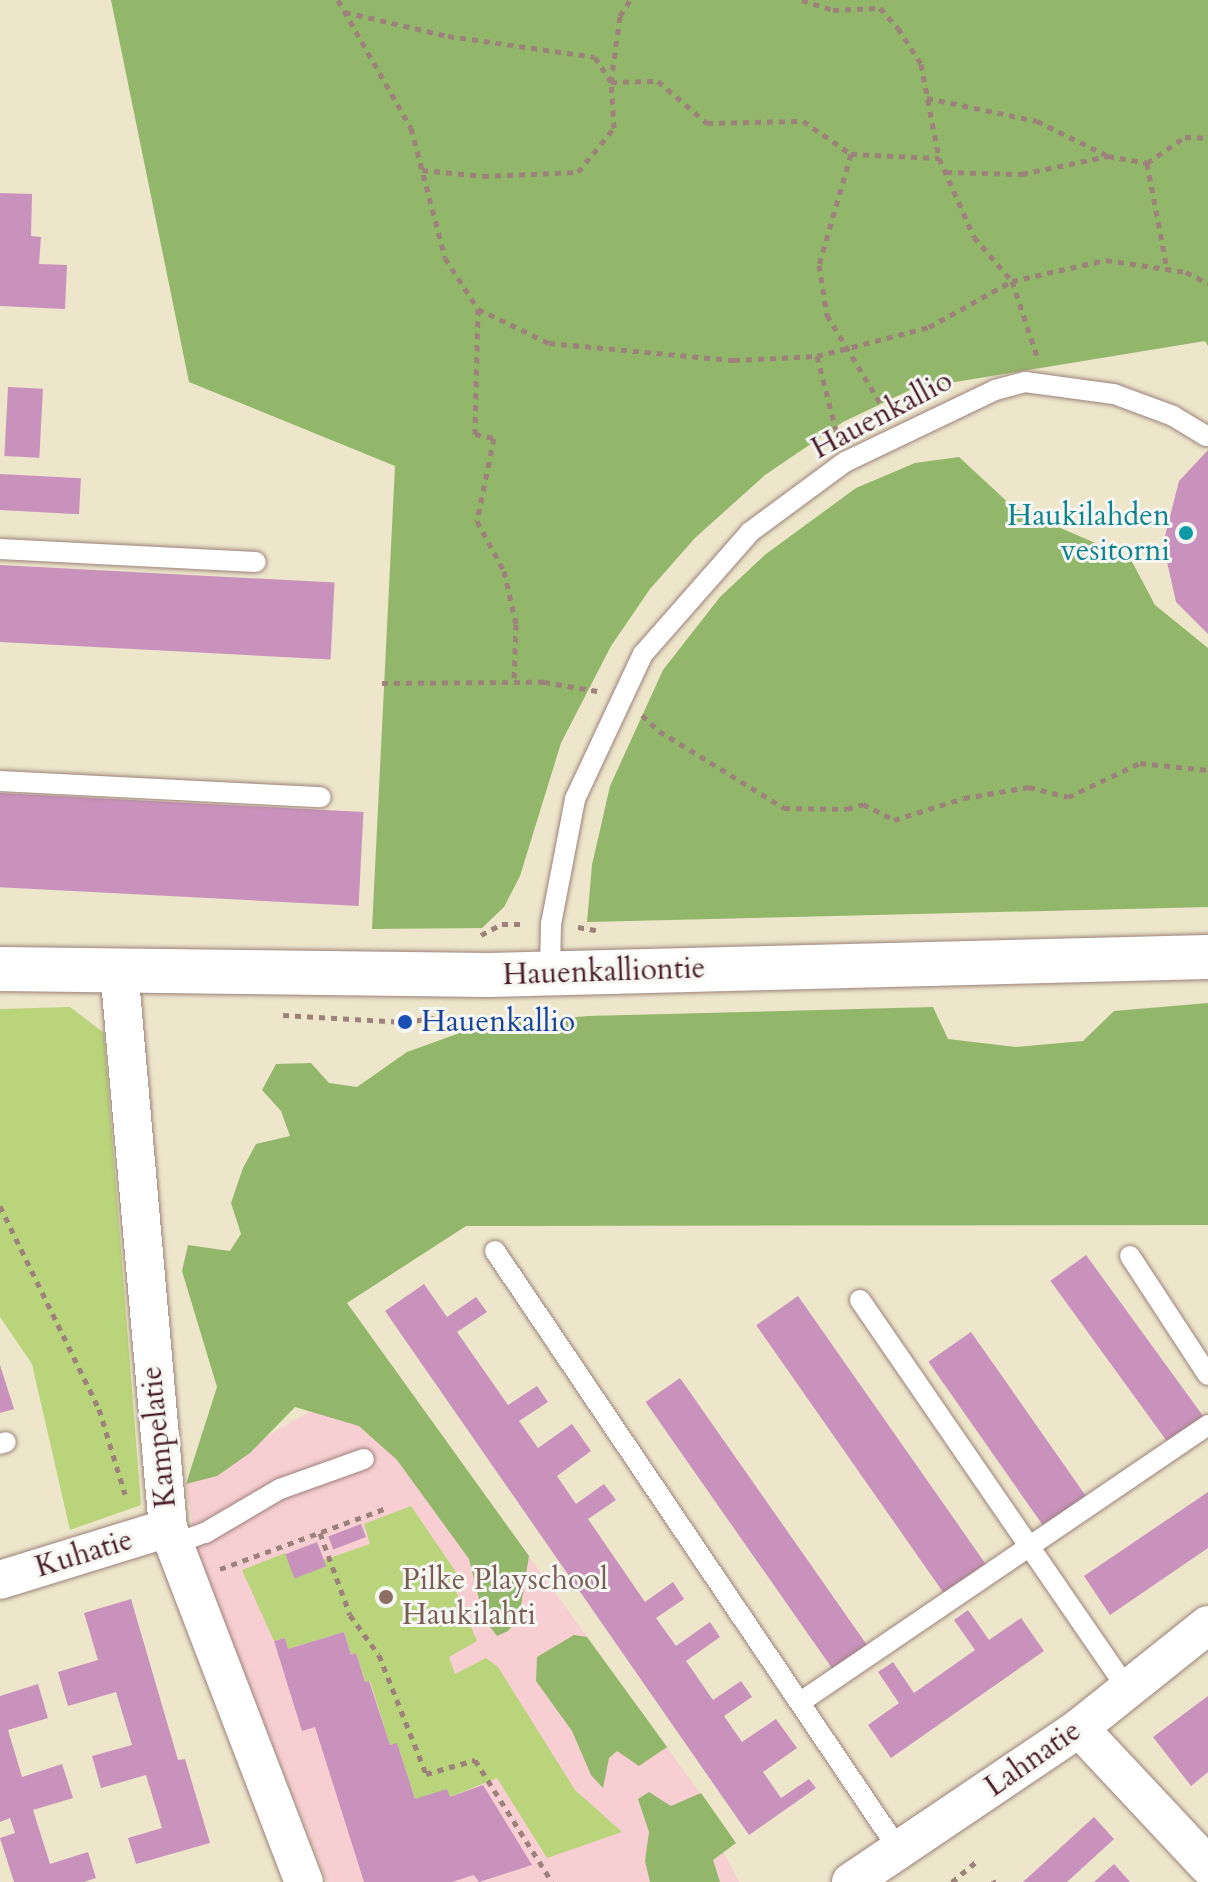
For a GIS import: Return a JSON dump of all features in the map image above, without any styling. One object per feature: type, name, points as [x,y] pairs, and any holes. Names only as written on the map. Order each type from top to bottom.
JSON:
[{"type":"main road","name":"Hauenkalliontie","points":[[0,969],[119,968],[488,975],[550,971],[1208,957]]},
{"type":"street","name":"Kampelatie","points":[[119,968],[159,1537],[188,1580],[304,1882]]},
{"type":"street","name":"Kuhatie","points":[[0,1580],[159,1537]]},
{"type":"street","name":"Lahnatie","points":[[851,1882],[901,1853],[1079,1728],[1208,1625]]},
{"type":"street","points":[[1079,1728],[1208,1866]]},
{"type":"lane","name":"Hauenkallio","points":[[550,971],[551,924],[575,799],[643,654],[750,532],[845,462],[995,390],[1046,383],[1114,394],[1173,416],[1206,436]]},
{"type":"lane","points":[[0,549],[256,562]]},
{"type":"lane","points":[[0,781],[321,797]]},
{"type":"lane","points":[[495,1251],[802,1701],[901,1853]]},
{"type":"lane","points":[[1130,1256],[1208,1375]]},
{"type":"lane","points":[[860,1300],[1128,1690]]},
{"type":"lane","points":[[802,1701],[1208,1425]]},
{"type":"lane","points":[[159,1537],[205,1533],[280,1489],[364,1459]]},
{"type":"path","points":[[338,0],[411,128],[445,258],[478,309],[549,343],[734,360],[817,356],[929,327],[1012,281],[1106,260],[1167,269],[1208,283]]},
{"type":"path","points":[[422,170],[483,176],[578,172],[614,128],[611,82],[620,16],[630,0]]},
{"type":"path","points":[[802,0],[833,10],[880,8],[921,64],[939,158],[974,237],[1012,281],[1046,383]]},
{"type":"path","points":[[344,12],[448,36],[595,57],[611,82]]},
{"type":"path","points":[[611,82],[658,81],[707,123],[803,121],[851,154],[939,158]]},
{"type":"path","points":[[927,98],[1037,121],[1108,156],[1147,163],[1185,137],[1208,138]]},
{"type":"path","points":[[851,154],[819,265],[827,315],[881,404]]},
{"type":"path","points":[[946,172],[1022,174],[1108,156]]},
{"type":"path","points":[[1147,163],[1167,269]]},
{"type":"path","points":[[478,309],[475,434],[494,438],[477,521],[507,584],[516,624],[514,682]]},
{"type":"path","points":[[817,356],[845,462]]},
{"type":"path","points":[[382,683],[544,682],[622,696],[659,731],[784,808],[847,809],[863,804],[894,820],[964,798],[1029,787],[1068,797],[1110,782],[1140,763],[1208,770]]},
{"type":"path","points":[[0,1206],[159,1537]]},
{"type":"path","points":[[188,1580],[384,1509]]},
{"type":"path","points":[[320,1533],[350,1615],[379,1655],[426,1774],[475,1760],[552,1882]]},
{"type":"path","points":[[952,1882],[977,1861]]},
{"type":"shaded area","name":"Pilke Playschool Haukilahti","points":[[390,1364],[736,1843],[723,1851],[739,1882],[327,1882],[197,1553],[186,1484]]},
{"type":"green space","points":[[111,0],[1208,0],[1208,346],[1205,341],[912,389],[843,422],[765,475],[695,538],[650,589],[611,646],[561,743],[520,876],[504,907],[482,928],[372,929],[395,466],[189,382]]},
{"type":"green space","points":[[959,457],[1014,508],[1130,558],[1155,605],[1208,648],[1208,907],[587,922],[592,865],[610,786],[663,670],[720,597],[766,554],[856,488],[915,463]]},
{"type":"green space","points":[[1208,1003],[1208,1225],[466,1226],[347,1303],[529,1556],[519,1618],[508,1631],[497,1636],[484,1619],[469,1559],[397,1460],[359,1426],[295,1407],[250,1453],[217,1476],[186,1484],[217,1387],[182,1271],[188,1245],[230,1251],[241,1234],[231,1203],[243,1168],[256,1144],[290,1136],[281,1111],[262,1090],[276,1064],[311,1063],[329,1083],[357,1087],[407,1052],[482,1025],[588,1016],[933,1007],[948,1039],[1016,1047],[1083,1041],[1114,1011]]},
{"type":"green space","points":[[70,1007],[104,1033],[141,1505],[70,1530],[32,1364],[0,1317],[0,1009]]},
{"type":"green space","points":[[411,1506],[464,1584],[455,1589],[477,1641],[449,1657],[455,1674],[486,1658],[498,1667],[575,1790],[622,1832],[547,1858],[497,1778],[450,1797],[415,1799],[397,1744],[390,1745],[370,1681],[365,1682],[356,1653],[351,1655],[344,1632],[288,1649],[285,1638],[274,1641],[242,1570],[285,1553],[295,1577],[325,1566],[323,1560],[370,1544],[364,1524]]},
{"type":"green space","points":[[574,1635],[587,1637],[667,1747],[639,1766],[617,1751],[609,1758],[603,1788],[591,1775],[572,1731],[536,1681],[537,1657]]},
{"type":"green space","points":[[649,1792],[671,1806],[701,1793],[736,1843],[713,1860],[720,1882],[650,1882],[645,1861],[649,1832],[638,1799]]},
{"type":"building","points":[[0,193],[32,194],[31,236],[41,237],[39,264],[67,265],[65,309],[0,306]]},
{"type":"building","points":[[8,387],[43,389],[39,458],[4,456]]},
{"type":"building","name":"Haukilahden vesitorni","points":[[1208,450],[1208,634],[1176,602],[1163,544],[1179,481]]},
{"type":"building","points":[[0,474],[81,478],[79,514],[0,510]]},
{"type":"building","points":[[0,565],[335,583],[331,659],[0,642]]},
{"type":"building","points":[[0,793],[364,812],[359,906],[0,887]]},
{"type":"building","points":[[1086,1255],[1204,1418],[1169,1443],[1050,1281]]},
{"type":"building","points":[[424,1284],[447,1317],[476,1297],[487,1312],[457,1332],[508,1405],[537,1386],[548,1402],[519,1421],[538,1448],[572,1424],[591,1451],[557,1476],[576,1504],[604,1484],[616,1500],[588,1519],[645,1602],[673,1582],[684,1599],[656,1618],[676,1646],[710,1622],[720,1637],[686,1661],[713,1700],[741,1681],[752,1697],[724,1716],[742,1742],[776,1719],[797,1748],[763,1772],[781,1798],[809,1779],[816,1788],[749,1835],[385,1311]]},
{"type":"building","points":[[798,1296],[988,1567],[946,1596],[756,1325]]},
{"type":"building","points":[[971,1332],[1087,1498],[1045,1528],[928,1362]]},
{"type":"building","points":[[0,1365],[14,1409],[0,1413]]},
{"type":"building","points":[[680,1378],[870,1650],[836,1674],[646,1402]]},
{"type":"building","points":[[1208,1492],[1208,1548],[1110,1615],[1084,1576]]},
{"type":"building","points":[[361,1524],[366,1537],[333,1550],[328,1537]]},
{"type":"building","points":[[317,1542],[326,1566],[295,1578],[285,1554]]},
{"type":"building","points":[[131,1599],[178,1760],[185,1759],[210,1843],[136,1864],[128,1838],[162,1828],[146,1775],[101,1788],[92,1756],[132,1745],[116,1692],[68,1706],[58,1672],[98,1660],[84,1613]]},
{"type":"building","points":[[968,1610],[989,1640],[1021,1618],[1044,1651],[891,1758],[868,1725],[899,1703],[878,1672],[893,1662],[914,1693],[975,1650],[954,1620]]},
{"type":"building","points":[[344,1632],[351,1655],[356,1653],[365,1682],[369,1681],[390,1745],[397,1743],[415,1799],[447,1789],[450,1797],[483,1785],[532,1865],[479,1882],[474,1875],[452,1882],[364,1882],[315,1727],[302,1731],[274,1641],[285,1638],[288,1649]]},
{"type":"building","points":[[38,1684],[48,1718],[8,1730],[22,1777],[62,1764],[73,1798],[33,1810],[50,1864],[88,1852],[96,1878],[84,1882],[14,1882],[0,1838],[15,1833],[10,1818],[0,1822],[0,1696]]},
{"type":"building","points":[[1208,1696],[1208,1772],[1191,1786],[1153,1737]]},
{"type":"building","points":[[1094,1817],[1114,1839],[1067,1882],[1023,1882]]},
{"type":"building","points":[[1114,1864],[1130,1882],[1094,1882]]},
{"type":"place","name":"Haukilahden vesitorni","points":[[1186,533]]},
{"type":"place","name":"Hauenkallio","points":[[405,1022]]},
{"type":"place","name":"Pilke Playschool Haukilahti","points":[[386,1597]]}]
